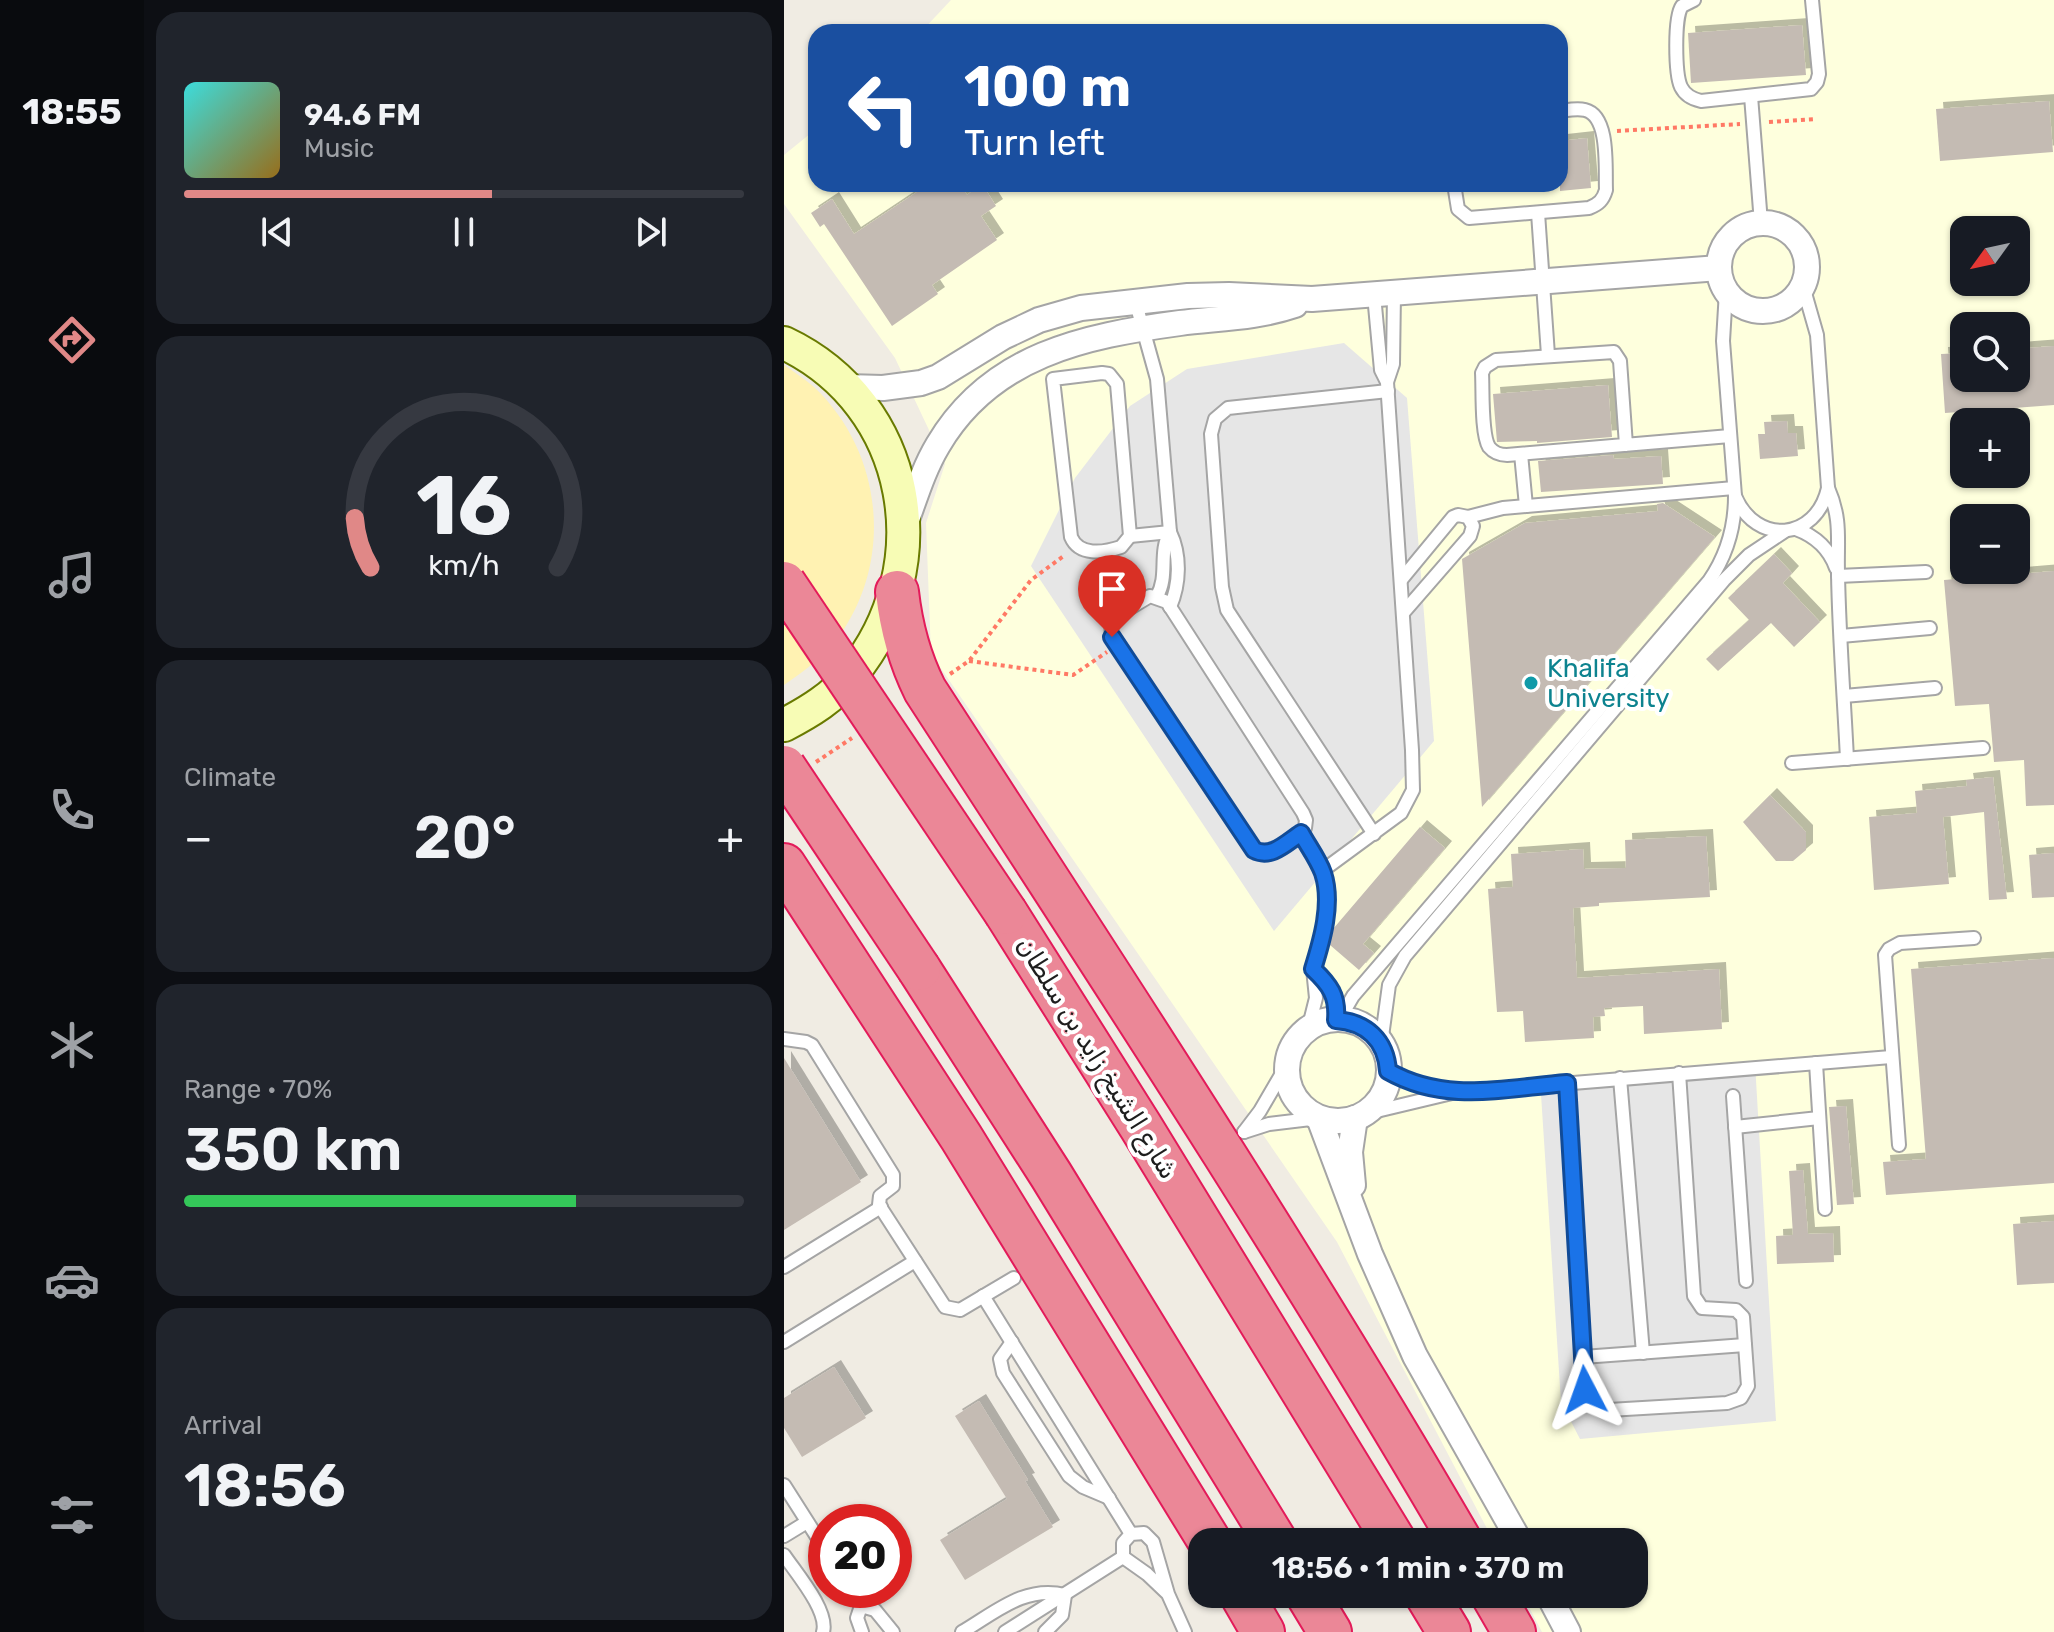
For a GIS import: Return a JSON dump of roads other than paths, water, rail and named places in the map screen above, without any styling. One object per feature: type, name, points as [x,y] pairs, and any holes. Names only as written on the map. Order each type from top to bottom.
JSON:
[{"type":"highway","name":"شارع الشيخ زايد بن سلطان","points":[[784,583],[1006,913],[1386,1528]]},
{"type":"highway","points":[[897,592],[910,659],[925,690],[1165,1058],[1316,1298],[1453,1528]]},
{"type":"highway","points":[[784,767],[919,969],[1084,1228],[1267,1528]]},
{"type":"highway","points":[[784,865],[970,1150],[1201,1528]]},
{"type":"highway","points":[[1249,1608],[1263,1632]]},
{"type":"highway","points":[[1315,1608],[1330,1632]]},
{"type":"highway","points":[[1434,1608],[1449,1632]]},
{"type":"highway","points":[[1500,1608],[1514,1632]]},
{"type":"main road","points":[[784,317],[794,347],[847,387],[877,428],[896,472],[905,525],[904,556],[897,592],[879,637],[851,677],[815,708],[784,725]]},
{"type":"street","points":[[1761,223],[1786,229],[1796,238],[1807,261],[1803,286],[1794,298],[1781,307],[1766,311],[1751,309],[1737,302],[1723,279],[1724,246],[1731,236],[1750,225],[1761,223]]},
{"type":"street","points":[[847,387],[883,388],[921,383],[938,377],[1003,337],[1039,320],[1081,308],[1135,300],[1229,295],[1312,299],[1544,282],[1723,279]]},
{"type":"street","points":[[905,525],[938,445],[958,417],[981,392],[1001,377],[1042,354],[1066,345],[1145,328],[1254,316],[1312,299]]},
{"type":"street","points":[[784,882],[797,892],[832,935]]},
{"type":"street","points":[[1338,1020],[1363,1026],[1381,1044],[1388,1071],[1382,1096],[1359,1116],[1334,1121],[1319,1118],[1297,1101],[1287,1076],[1288,1063],[1298,1039],[1321,1022],[1338,1020]]},
{"type":"street","points":[[1355,1215],[1350,1152],[1359,1116]]},
{"type":"street","points":[[1319,1118],[1370,1254],[1415,1356],[1512,1528]]},
{"type":"street","points":[[1555,1608],[1568,1632]]},
{"type":"lane","points":[[1694,0],[1682,6],[1676,18],[1679,83],[1687,95],[1701,101],[1811,89],[1819,74],[1812,0]]},
{"type":"lane","points":[[1751,96],[1761,223]]},
{"type":"lane","points":[[1455,192],[1458,209],[1469,218],[1589,208],[1603,198],[1606,190],[1601,123],[1589,111],[1568,110]]},
{"type":"lane","points":[[1538,213],[1548,355]]},
{"type":"lane","points":[[1338,1020],[1353,996],[1709,581],[1726,551],[1731,535],[1734,492],[1722,324],[1723,279]]},
{"type":"lane","points":[[1803,286],[1817,335],[1828,488],[1838,517],[1847,759]]},
{"type":"lane","points":[[1384,294],[1381,370],[1388,386]]},
{"type":"lane","points":[[1322,871],[1401,813],[1413,790],[1388,386],[1393,364],[1384,294]]},
{"type":"lane","points":[[1135,300],[1157,379],[1170,532],[1177,550],[1176,590],[1170,607]]},
{"type":"lane","points":[[1626,445],[1618,355],[1609,350],[1496,360],[1485,367],[1482,373],[1488,445],[1499,455],[1521,454],[1626,445],[1730,436]]},
{"type":"lane","points":[[1042,354],[1053,379],[1071,537],[1076,546],[1085,551],[1114,549],[1127,543],[1130,536],[1117,384],[1109,374],[1102,373],[1053,379]]},
{"type":"lane","points":[[1374,834],[1227,610],[1222,587],[1211,434],[1215,419],[1228,408],[1388,386]]},
{"type":"lane","points":[[1521,454],[1526,506]]},
{"type":"lane","points":[[1381,1044],[1389,985],[1405,956],[1724,580],[1749,555],[1806,524],[1821,509],[1828,488]]},
{"type":"lane","points":[[1401,580],[1453,517],[1526,506],[1734,492]]},
{"type":"lane","points":[[1734,492],[1745,515],[1763,528],[1790,530],[1817,540],[1826,549],[1838,574]]},
{"type":"lane","points":[[1403,613],[1470,536],[1473,526],[1468,517]]},
{"type":"lane","points":[[1130,536],[1170,532]]},
{"type":"lane","points":[[1157,596],[1163,582],[1163,546],[1170,532]]},
{"type":"lane","points":[[1838,574],[1926,572]]},
{"type":"lane","points":[[1157,596],[1170,607],[1306,820],[1301,833],[1271,853],[1254,850],[1109,630],[1111,623],[1145,597],[1157,596]]},
{"type":"lane","points":[[1841,636],[1930,628]]},
{"type":"lane","points":[[1844,696],[1935,688]]},
{"type":"lane","points":[[1792,763],[1983,748]]},
{"type":"lane","points":[[1301,833],[1322,871],[1325,883],[1323,936],[1313,969],[1316,998],[1308,1030]]},
{"type":"lane","points":[[1899,1145],[1885,961],[1889,949],[1900,943],[1974,938]]},
{"type":"lane","points":[[1313,969],[1335,995],[1338,1020]]},
{"type":"lane","points":[[784,1039],[812,1045],[893,1175],[893,1186],[879,1199],[881,1207],[942,1303],[950,1310],[960,1310],[1014,1278]]},
{"type":"lane","points":[[1359,1116],[1452,1093],[1891,1057]]},
{"type":"lane","points":[[1288,1063],[1244,1132],[1269,1124],[1319,1118]]},
{"type":"lane","points":[[1816,1063],[1825,1209]]},
{"type":"lane","points":[[1388,1071],[1419,1086],[1452,1093]]},
{"type":"lane","points":[[1567,1083],[1585,1390],[1588,1398],[1601,1409],[1727,1403],[1741,1398],[1748,1386],[1743,1317],[1739,1311],[1707,1310],[1698,1305],[1694,1296],[1679,1073]]},
{"type":"lane","points":[[1620,1078],[1643,1353]]},
{"type":"lane","points":[[1733,1096],[1746,1281]]},
{"type":"lane","points":[[1735,1127],[1819,1118]]},
{"type":"lane","points":[[784,1267],[881,1207]]},
{"type":"lane","points":[[784,1342],[915,1261]]},
{"type":"lane","points":[[983,1296],[1131,1534]]},
{"type":"lane","points":[[1012,1342],[1000,1359],[1003,1373],[1069,1476],[1083,1487],[1109,1498]]},
{"type":"lane","points":[[1583,1357],[1745,1345]]},
{"type":"lane","points":[[784,1485],[807,1522],[784,1536]]},
{"type":"lane","points":[[1123,1557],[1123,1543],[1131,1534],[1144,1533],[1153,1542],[1168,1594],[1185,1632]]},
{"type":"lane","points":[[784,1555],[821,1611],[823,1632]]},
{"type":"lane","points":[[1123,1557],[1168,1594]]},
{"type":"lane","points":[[1005,1632],[1123,1557]]},
{"type":"lane","points":[[962,1632],[1021,1597],[1051,1591],[1065,1595]]},
{"type":"lane","points":[[1045,1632],[1062,1615],[1065,1595]]},
{"type":"lane","points":[[860,1608],[857,1618],[862,1632]]},
{"type":"lane","points":[[868,1608],[875,1610],[893,1632]]},
{"type":"place","name":"Khalifa University","points":[[1531,683]]}]
